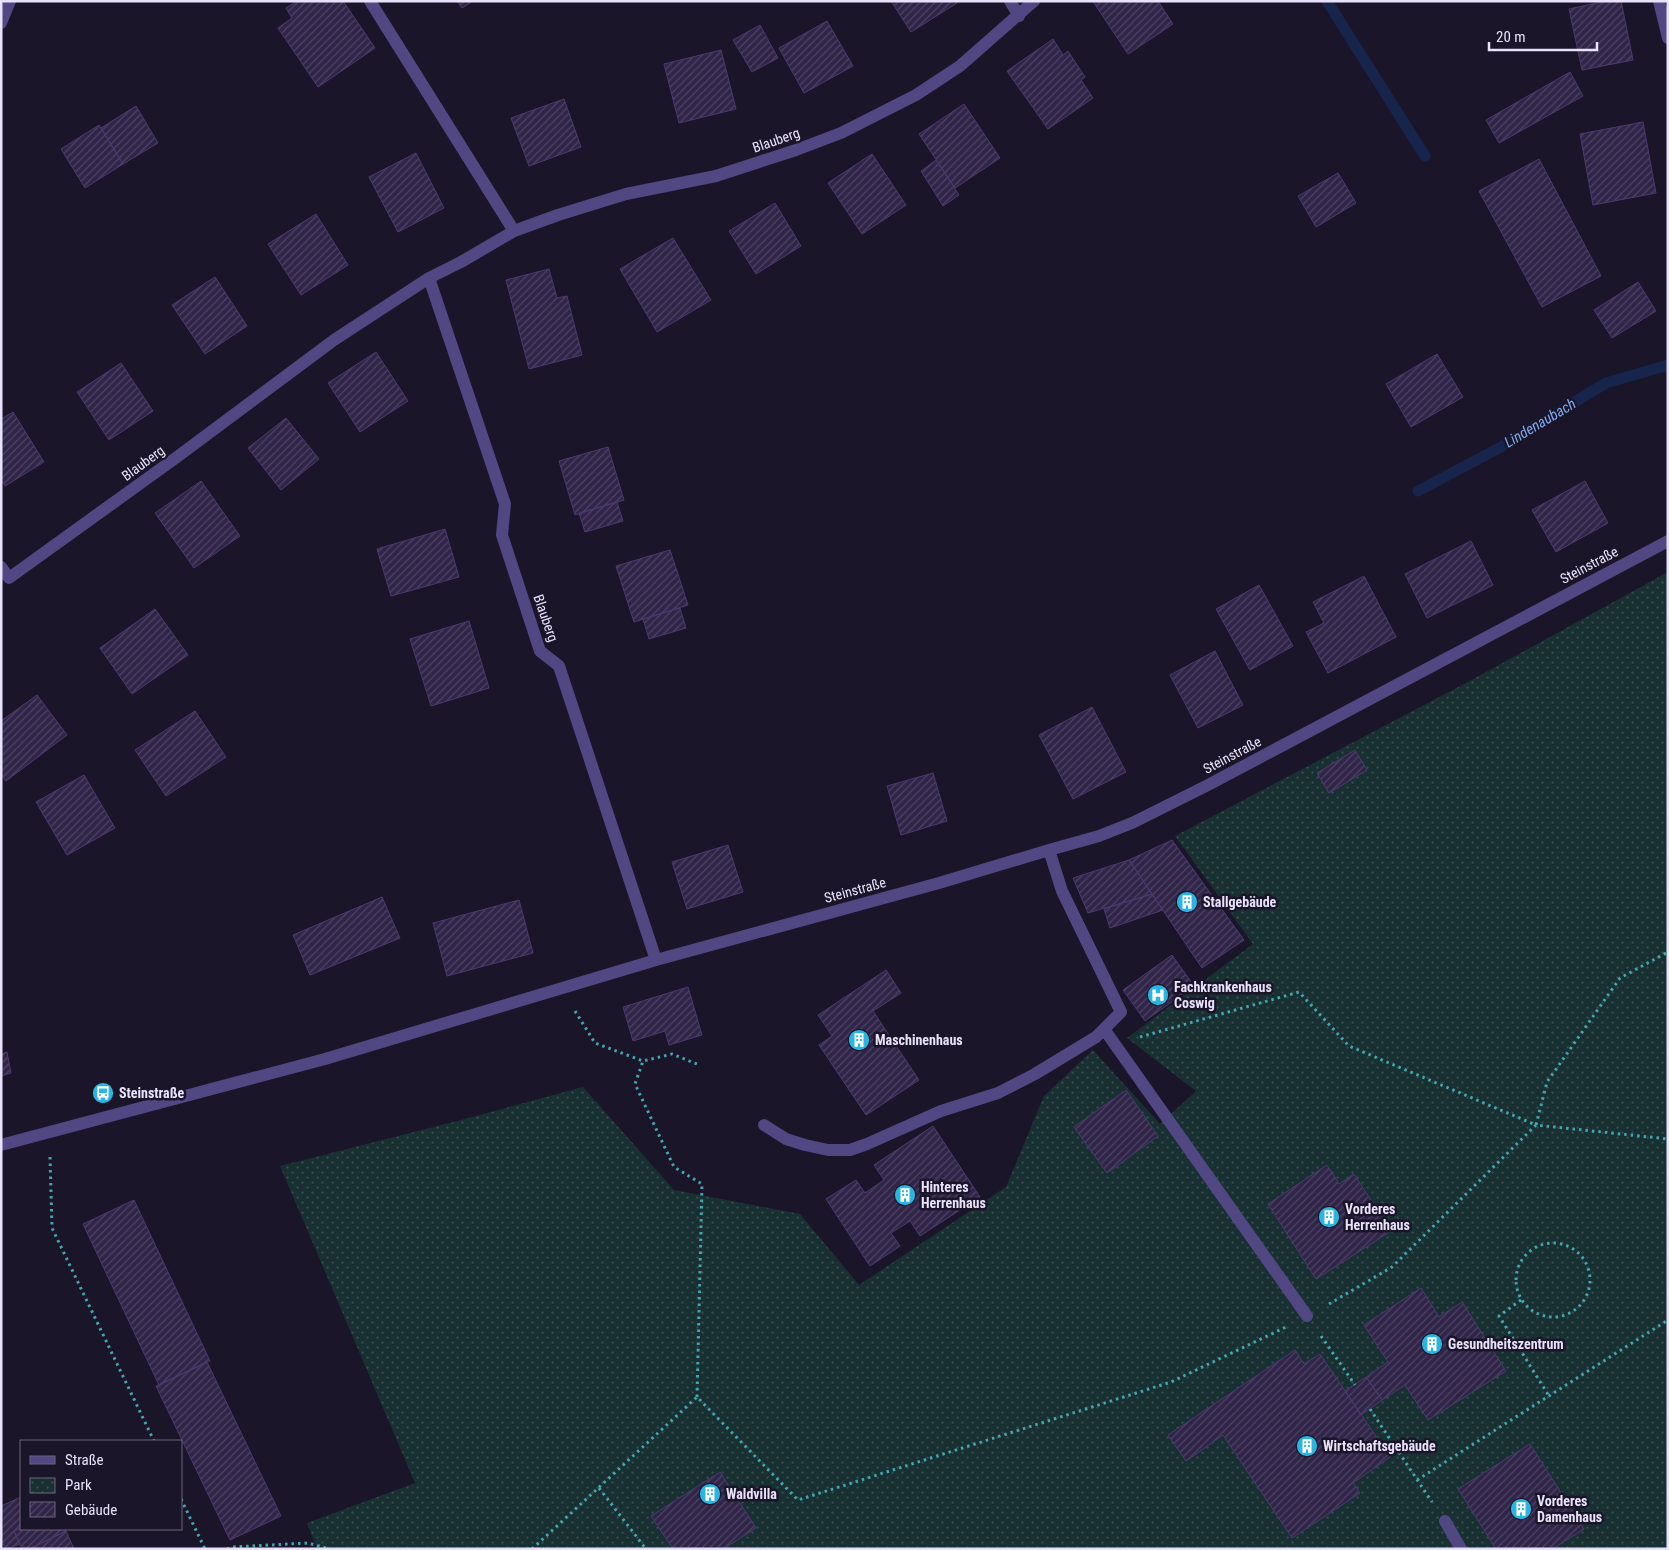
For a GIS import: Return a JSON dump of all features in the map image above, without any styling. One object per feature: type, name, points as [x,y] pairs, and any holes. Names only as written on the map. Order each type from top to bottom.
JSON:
[{"type":"street","points":[[1,23],[10,1]]},
{"type":"street","points":[[370,1],[514,231]]},
{"type":"street","points":[[1010,1],[1019,16]]},
{"type":"street","name":"Blauberg","points":[[1,567],[9,578],[177,457],[334,340],[429,278],[514,231],[626,194],[716,176],[841,133],[916,95],[960,66],[1034,1]]},
{"type":"street","points":[[1659,1],[1668,38]]},
{"type":"street","name":"Blauberg","points":[[429,278],[505,504],[502,535],[534,633],[540,651],[559,666],[656,960]]},
{"type":"street","name":"Steinstraße","points":[[1,1145],[325,1059],[656,960],[939,883],[1099,836],[1132,823],[1208,785],[1668,541]]},
{"type":"street","points":[[764,1124],[786,1139],[805,1145],[828,1150],[850,1150],[940,1110],[998,1093],[1042,1070],[1096,1037],[1122,1012],[1062,891],[1049,850]]},
{"type":"street","points":[[1104,1029],[1307,1316]]},
{"type":"street","points":[[1445,1521],[1461,1549]]},
{"type":"path","points":[[696,1397],[798,1500],[1171,1382],[1307,1316],[1392,1267],[1536,1125],[1547,1082],[1620,978],[1668,952]]},
{"type":"path","points":[[562,989],[596,1044],[643,1061],[672,1054],[697,1064]]},
{"type":"path","points":[[1122,1012],[1138,1037],[1299,992],[1349,1046],[1536,1125],[1668,1139]]},
{"type":"path","points":[[532,1549],[696,1397],[702,1184],[674,1167],[638,1093],[635,1084],[643,1061]]},
{"type":"path","points":[[49,1133],[52,1228],[154,1440]]},
{"type":"path","points":[[1553,1242],[1563,1243],[1575,1249],[1585,1259],[1591,1278],[1588,1294],[1585,1300],[1570,1314],[1557,1317],[1543,1316],[1532,1310],[1521,1300],[1517,1292],[1517,1271],[1522,1259],[1536,1246],[1553,1242]]},
{"type":"path","points":[[1521,1300],[1498,1316],[1549,1396]]},
{"type":"path","points":[[1307,1316],[1355,1385]]},
{"type":"path","points":[[1417,1480],[1668,1320]]},
{"type":"path","points":[[1370,1409],[1445,1521]]},
{"type":"path","points":[[599,1488],[646,1549]]},
{"type":"path","points":[[182,1501],[205,1549]]},
{"type":"path","points":[[226,1549],[232,1547],[308,1543],[330,1549]]},
{"type":"green space","name":"Fachkrankenhaus Coswig","points":[[1668,572],[1668,1549],[317,1549],[307,1523],[415,1483],[280,1166],[583,1087],[674,1190],[800,1214],[859,1285],[1006,1187],[1044,1096],[1093,1050],[1160,1124],[1196,1091],[1127,1038],[1253,944],[1175,836],[1466,683]]},
{"type":"building","points":[[297,1],[343,1],[375,48],[318,87],[278,28],[292,18],[286,8]]},
{"type":"building","points":[[457,1],[473,1],[462,8]]},
{"type":"building","points":[[891,1],[956,1],[957,3],[911,32]]},
{"type":"building","points":[[1096,1],[1158,1],[1173,24],[1128,54],[1094,3]]},
{"type":"building","points":[[1606,1],[1621,1],[1633,60],[1582,70],[1569,9]]},
{"type":"building","points":[[827,21],[853,66],[804,93],[779,48]]},
{"type":"building","points":[[760,25],[778,58],[752,72],[733,40]]},
{"type":"building","points":[[1053,39],[1063,55],[1068,51],[1085,77],[1081,80],[1093,98],[1048,129],[1007,71]]},
{"type":"building","points":[[721,50],[736,109],[679,123],[664,64]]},
{"type":"building","points":[[1570,72],[1583,96],[1499,143],[1486,120]]},
{"type":"building","points":[[564,99],[581,147],[529,166],[511,118]]},
{"type":"building","points":[[964,104],[1000,158],[955,188],[919,134]]},
{"type":"building","points":[[136,106],[158,143],[123,164],[101,128]]},
{"type":"building","points":[[1643,122],[1656,193],[1593,205],[1580,134]]},
{"type":"building","points":[[99,125],[123,164],[85,188],[61,149]]},
{"type":"building","points":[[416,153],[444,208],[398,232],[369,177]]},
{"type":"building","points":[[872,154],[906,205],[862,234],[828,183]]},
{"type":"building","points":[[1539,159],[1601,276],[1542,307],[1479,191]]},
{"type":"building","points":[[936,160],[959,195],[943,206],[921,171]]},
{"type":"building","points":[[1338,173],[1356,203],[1316,227],[1298,196]]},
{"type":"building","points":[[775,203],[801,246],[756,274],[729,231]]},
{"type":"building","points":[[316,214],[348,265],[301,295],[268,244]]},
{"type":"building","points":[[673,238],[711,300],[657,332],[620,269]]},
{"type":"building","points":[[549,269],[557,298],[567,296],[582,355],[529,369],[506,280]]},
{"type":"building","points":[[215,277],[247,326],[205,354],[172,305]]},
{"type":"building","points":[[1638,282],[1656,311],[1612,338],[1594,310]]},
{"type":"building","points":[[376,352],[408,401],[360,432],[328,383]]},
{"type":"building","points":[[1437,354],[1463,397],[1411,427],[1386,384]]},
{"type":"building","points":[[121,363],[153,411],[109,440],[77,392]]},
{"type":"building","points":[[13,412],[44,462],[5,486],[1,480],[1,419]]},
{"type":"building","points":[[286,418],[319,459],[281,490],[248,448]]},
{"type":"building","points":[[608,447],[624,500],[575,515],[559,461]]},
{"type":"building","points":[[201,481],[240,536],[194,568],[155,513]]},
{"type":"building","points":[[1585,481],[1608,523],[1556,552],[1532,510]]},
{"type":"building","points":[[617,502],[623,521],[585,532],[579,513]]},
{"type":"building","points":[[445,529],[459,577],[391,596],[377,549]]},
{"type":"building","points":[[1471,541],[1493,585],[1427,618],[1405,574]]},
{"type":"building","points":[[670,550],[688,605],[634,622],[616,566]]},
{"type":"building","points":[[1364,576],[1396,637],[1328,673],[1306,632],[1324,623],[1313,602]]},
{"type":"building","points":[[1259,585],[1293,646],[1250,670],[1216,609]]},
{"type":"building","points":[[680,608],[686,628],[649,639],[643,619]]},
{"type":"building","points":[[155,609],[188,655],[132,694],[100,648]]},
{"type":"building","points":[[469,621],[489,688],[431,706],[410,639]]},
{"type":"building","points":[[1215,651],[1243,705],[1198,728],[1170,675]]},
{"type":"building","points":[[37,695],[67,735],[6,781],[1,774],[1,721]]},
{"type":"building","points":[[1092,707],[1126,772],[1073,799],[1039,735]]},
{"type":"building","points":[[195,711],[226,757],[166,796],[135,750]]},
{"type":"building","points":[[1355,750],[1367,770],[1329,793],[1317,773]]},
{"type":"building","points":[[933,773],[947,821],[901,835],[887,786]]},
{"type":"building","points":[[84,775],[115,828],[67,855],[36,802]]},
{"type":"building","name":"Stallgebäude","points":[[1172,840],[1244,940],[1202,968],[1129,860]]},
{"type":"building","points":[[728,845],[743,892],[687,909],[672,862]]},
{"type":"building","points":[[1129,860],[1152,894],[1088,913],[1073,878]]},
{"type":"building","points":[[1152,894],[1163,910],[1110,928],[1104,909]]},
{"type":"building","points":[[382,897],[400,938],[310,975],[293,935]]},
{"type":"building","points":[[519,900],[533,953],[447,976],[433,923]]},
{"type":"building","points":[[1172,955],[1194,986],[1145,1021],[1123,990]]},
{"type":"building","name":"Maschinenhaus","points":[[886,970],[901,993],[873,1011],[919,1080],[866,1115],[819,1045],[832,1036],[818,1015]]},
{"type":"building","points":[[688,987],[702,1035],[669,1045],[665,1031],[633,1041],[623,1007]]},
{"type":"building","points":[[7,1052],[11,1073],[1,1076],[1,1054]]},
{"type":"building","points":[[1126,1090],[1158,1136],[1107,1173],[1074,1127]]},
{"type":"building","name":"Hinteres Herrenhaus","points":[[933,1126],[980,1197],[920,1236],[910,1221],[891,1233],[900,1246],[870,1266],[826,1199],[856,1180],[865,1193],[884,1180],[874,1165]]},
{"type":"building","name":"Vorderes Herrenhaus","points":[[1327,1165],[1339,1184],[1354,1174],[1391,1231],[1316,1279],[1268,1204]]},
{"type":"building","points":[[134,1200],[210,1361],[159,1385],[83,1224]]},
{"type":"building","name":"Gesundheitszentrum","points":[[1421,1288],[1439,1317],[1462,1302],[1506,1371],[1428,1420],[1405,1385],[1382,1400],[1366,1377],[1388,1362],[1364,1325]]},
{"type":"building","name":"Wirtschaftsgebäude","points":[[1295,1350],[1304,1364],[1320,1354],[1390,1457],[1353,1483],[1360,1493],[1292,1538],[1223,1435],[1186,1461],[1168,1435]]},
{"type":"building","points":[[207,1362],[281,1516],[230,1540],[156,1386]]},
{"type":"building","points":[[1366,1377],[1382,1400],[1361,1415],[1345,1391]]},
{"type":"building","name":"Vorderes Damenhaus","points":[[1530,1444],[1584,1529],[1552,1549],[1496,1549],[1458,1489]]},
{"type":"building","name":"Waldvilla","points":[[720,1472],[756,1528],[723,1549],[673,1549],[651,1516]]},
{"type":"building","points":[[20,1497],[20,1528],[14,1531],[20,1544],[6,1549],[1,1539],[1,1506]]},
{"type":"building","points":[[20,1528],[20,1530],[66,1531],[29,1549],[22,1549],[14,1531]]},
{"type":"building","points":[[66,1531],[74,1549],[29,1549]]},
{"type":"waterway","points":[[1327,1],[1425,156]]},
{"type":"waterway","name":"Lindenaubach","points":[[1418,491],[1501,447],[1606,383],[1668,365]]},
{"type":"place","name":"Stallgebäude","points":[[1187,902]]},
{"type":"place","name":"Fachkrankenhaus Coswig","points":[[1158,995]]},
{"type":"place","name":"Maschinenhaus","points":[[859,1040]]},
{"type":"place","name":"Steinstraße","points":[[103,1093]]},
{"type":"place","name":"Hinteres Herrenhaus","points":[[905,1195]]},
{"type":"place","name":"Vorderes Herrenhaus","points":[[1329,1217]]},
{"type":"place","name":"Gesundheitszentrum","points":[[1432,1344]]},
{"type":"place","name":"Wirtschaftsgebäude","points":[[1307,1446]]},
{"type":"place","name":"Waldvilla","points":[[710,1494]]},
{"type":"place","name":"Vorderes Damenhaus","points":[[1521,1509]]}]
